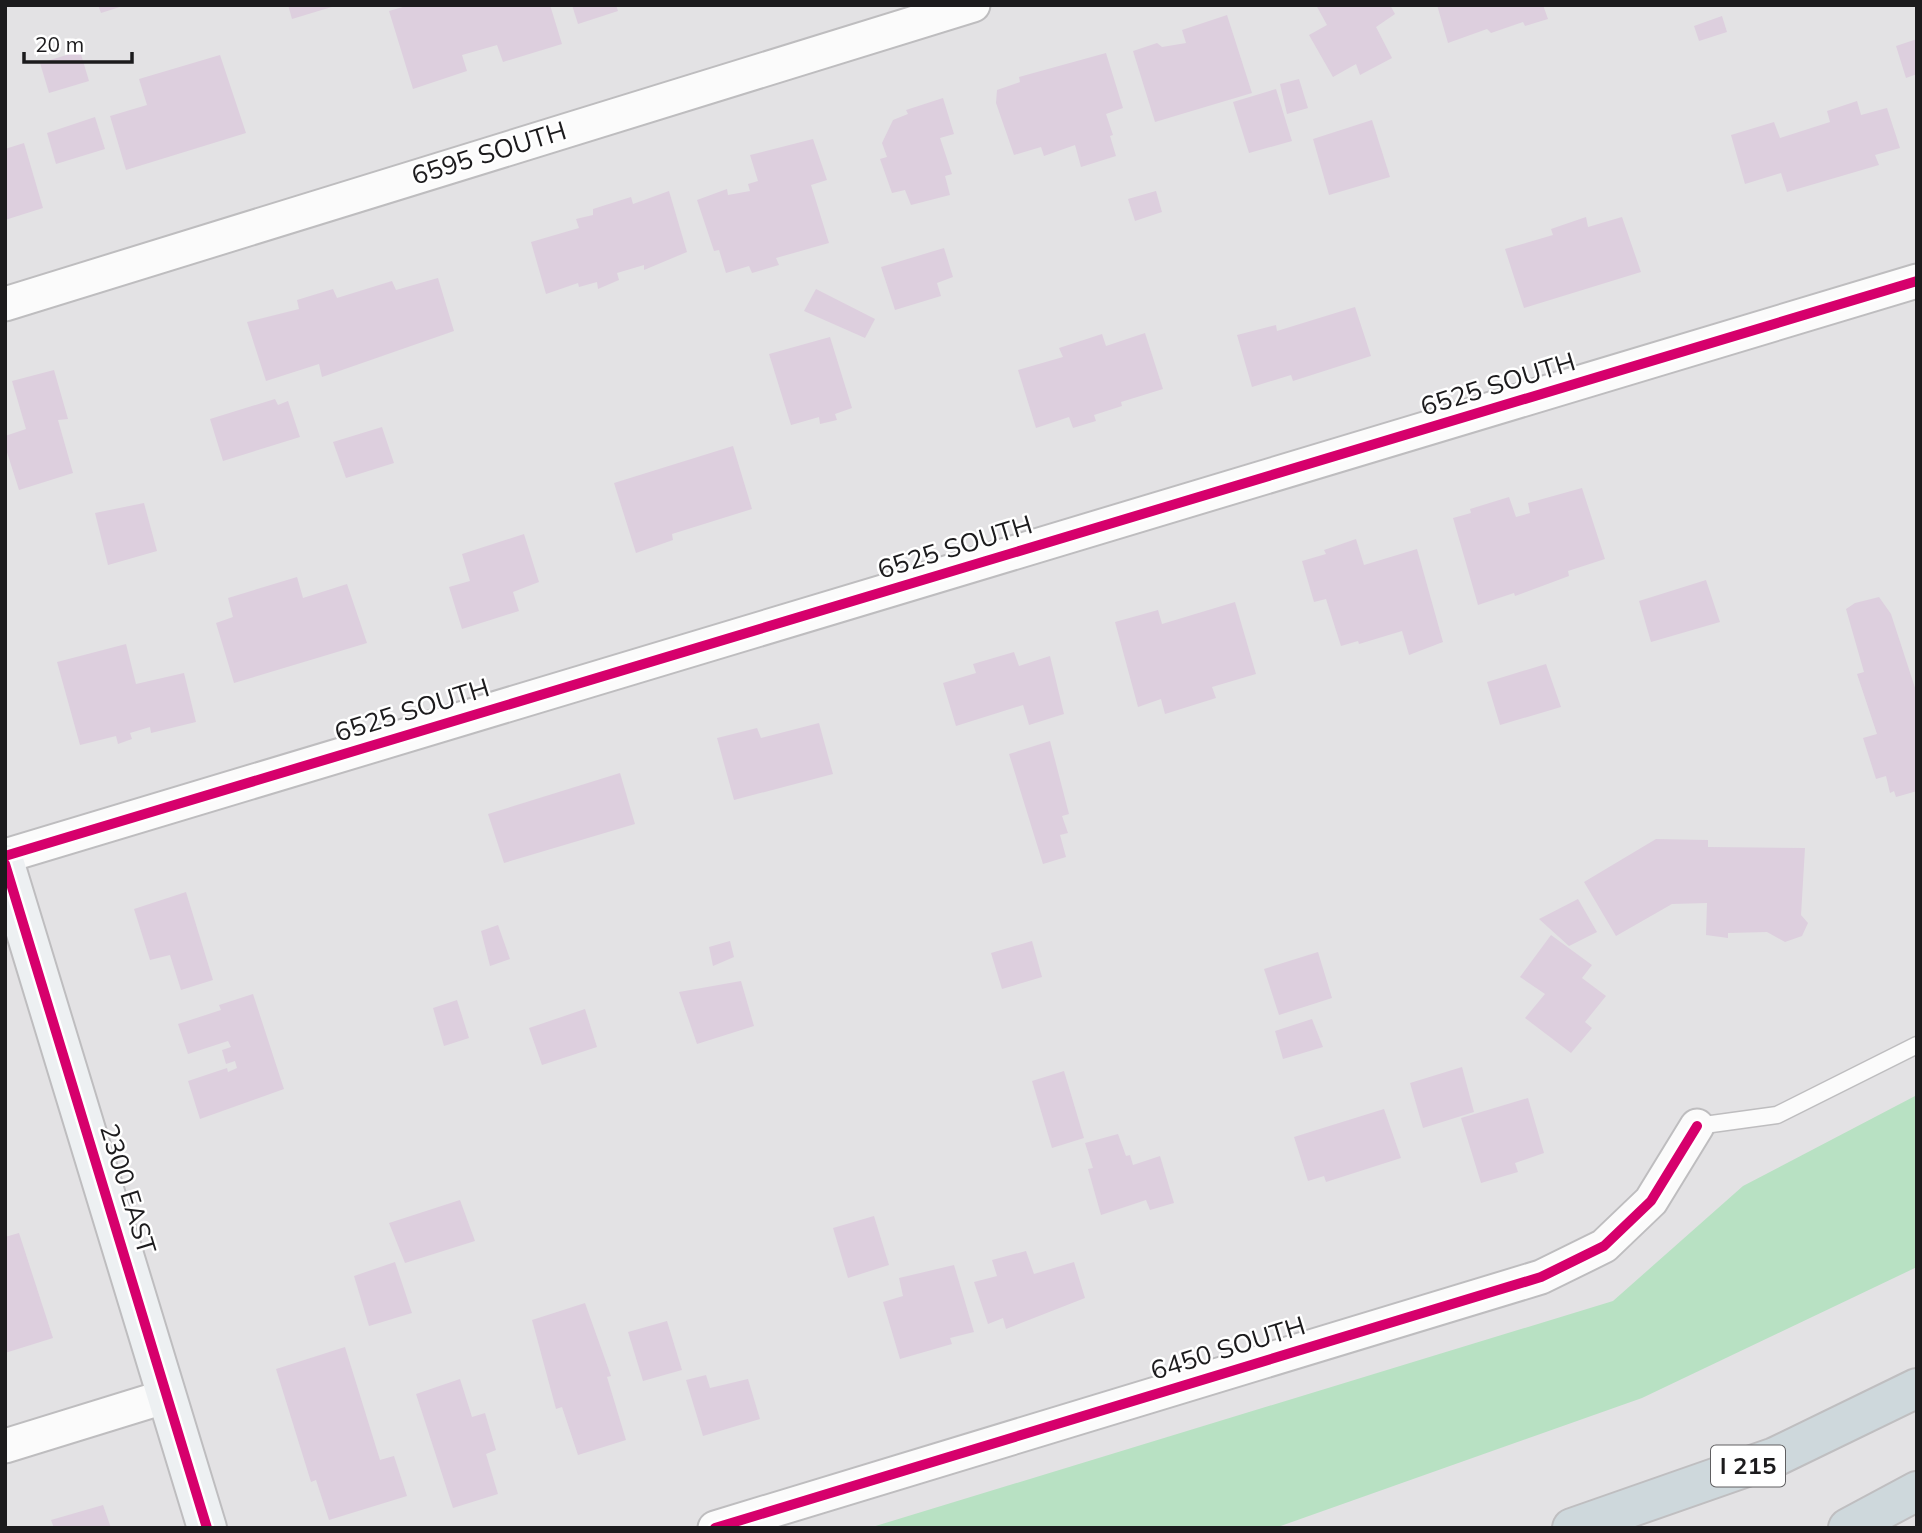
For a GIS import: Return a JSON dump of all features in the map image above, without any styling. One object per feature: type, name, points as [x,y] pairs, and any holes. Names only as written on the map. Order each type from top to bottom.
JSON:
[{"type":"highway","points":[[1775,1457],[1917,1362]]},
{"type":"highway","name":"I 215","points":[[1572,1528],[1775,1457],[1917,1388]]},
{"type":"highway","points":[[1848,1528],[1917,1491]]},
{"type":"highway","points":[[1875,1528],[1917,1513]]},
{"type":"street","name":"6595 SOUTH","points":[[5,304],[973,5]]},
{"type":"street","name":"6525 SOUTH","points":[[7,872],[1917,281]]},
{"type":"street","name":"2300 EAST","points":[[7,872],[207,1528]]},
{"type":"street","name":"6450 SOUTH","points":[[715,1528],[1541,1277],[1604,1246],[1651,1201],[1697,1125]]},
{"type":"street","points":[[5,1446],[167,1396]]},
{"type":"lane","points":[[1697,1125],[1777,1115],[1917,1045]]},
{"type":"green space","points":[[1917,1095],[1917,1267],[1642,1398],[1275,1528],[869,1528],[1613,1301],[1743,1186]]},
{"type":"building","points":[[98,5],[123,5],[123,6],[101,13]]},
{"type":"building","points":[[288,5],[335,5],[335,6],[292,19]]},
{"type":"building","points":[[410,5],[550,5],[562,44],[503,62],[497,45],[462,55],[467,71],[413,89],[389,11]]},
{"type":"building","points":[[572,5],[616,5],[618,11],[578,24]]},
{"type":"building","points":[[1316,5],[1390,5],[1395,14],[1376,27],[1392,58],[1360,75],[1356,64],[1333,77],[1309,35],[1327,25]]},
{"type":"building","points":[[1437,5],[1543,5],[1548,19],[1525,26],[1523,22],[1491,33],[1487,29],[1448,43]]},
{"type":"building","points":[[1227,15],[1252,93],[1155,122],[1133,51],[1157,43],[1162,47],[1186,43],[1182,30]]},
{"type":"building","points":[[1722,16],[1727,32],[1699,41],[1694,26]]},
{"type":"building","points":[[1917,39],[1917,74],[1906,78],[1896,46]]},
{"type":"building","points":[[80,51],[89,81],[49,93],[40,63]]},
{"type":"building","points":[[1106,53],[1123,108],[1106,114],[1116,156],[1081,167],[1075,145],[1044,156],[1041,147],[1014,155],[996,103],[997,90],[1020,82],[1019,77]]},
{"type":"building","points":[[220,55],[246,133],[126,170],[110,116],[147,105],[139,79]]},
{"type":"building","points":[[1299,79],[1308,108],[1287,114],[1280,84]]},
{"type":"building","points":[[1276,89],[1292,141],[1249,153],[1233,102]]},
{"type":"building","points":[[943,98],[954,134],[940,138],[952,174],[945,176],[950,195],[911,205],[905,190],[892,193],[880,159],[887,157],[882,143],[893,120],[908,114],[906,110]]},
{"type":"building","points":[[1857,101],[1861,115],[1887,108],[1900,148],[1875,155],[1879,165],[1787,192],[1781,173],[1745,184],[1731,135],[1774,122],[1780,138],[1830,122],[1827,111]]},
{"type":"building","points":[[95,117],[105,149],[56,164],[47,133]]},
{"type":"building","points":[[1372,120],[1390,177],[1329,195],[1313,139]]},
{"type":"building","points":[[813,139],[827,180],[811,185],[829,243],[776,258],[779,265],[752,273],[749,266],[726,273],[719,250],[714,251],[697,200],[727,189],[728,195],[750,191],[748,184],[758,181],[750,155]]},
{"type":"building","points":[[24,143],[43,208],[5,220],[5,149]]},
{"type":"building","points":[[669,191],[687,252],[644,270],[644,265],[617,273],[619,280],[598,289],[597,282],[579,287],[578,283],[546,294],[531,242],[579,228],[576,219],[593,215],[593,209],[631,197],[633,204]]},
{"type":"building","points":[[1156,191],[1162,212],[1135,221],[1128,199]]},
{"type":"building","points":[[1586,217],[1588,227],[1622,217],[1641,272],[1524,308],[1505,249],[1553,235],[1551,229]]},
{"type":"building","points":[[944,248],[953,277],[937,283],[941,296],[895,310],[881,267]]},
{"type":"building","points":[[438,278],[454,331],[322,377],[319,364],[266,381],[247,322],[299,309],[297,300],[333,289],[337,298],[392,281],[396,290]]},
{"type":"building","points":[[816,289],[875,319],[865,338],[804,311]]},
{"type":"building","points":[[1355,307],[1371,356],[1293,381],[1291,375],[1252,387],[1237,335],[1276,325],[1277,331]]},
{"type":"building","points":[[1145,333],[1163,389],[1121,402],[1122,406],[1094,415],[1096,421],[1073,428],[1069,417],[1036,428],[1018,370],[1063,357],[1059,348],[1102,334],[1106,346]]},
{"type":"building","points":[[830,337],[852,408],[835,414],[837,420],[820,424],[819,417],[791,425],[769,354]]},
{"type":"building","points":[[54,370],[68,419],[58,420],[73,473],[19,490],[5,446],[5,436],[26,429],[12,381]]},
{"type":"building","points":[[275,399],[278,405],[288,401],[300,437],[223,461],[210,419]]},
{"type":"building","points":[[382,427],[394,463],[346,478],[333,442]]},
{"type":"building","points":[[733,446],[752,509],[672,534],[673,540],[636,553],[614,483]]},
{"type":"building","points":[[1582,488],[1605,559],[1568,571],[1569,576],[1515,596],[1514,593],[1478,605],[1453,518],[1471,513],[1470,509],[1509,497],[1516,517],[1530,513],[1528,503]]},
{"type":"building","points":[[144,503],[157,551],[108,565],[95,513]]},
{"type":"building","points":[[524,534],[539,582],[513,592],[519,611],[462,629],[449,587],[470,581],[462,554]]},
{"type":"building","points":[[1356,539],[1364,565],[1417,549],[1443,642],[1409,655],[1402,631],[1359,644],[1358,641],[1341,646],[1326,599],[1314,602],[1302,561],[1326,554],[1324,550]]},
{"type":"building","points":[[297,577],[303,598],[347,584],[367,643],[234,683],[216,623],[233,617],[228,598]]},
{"type":"building","points":[[1706,580],[1720,622],[1651,642],[1639,601]]},
{"type":"building","points":[[1879,597],[1891,614],[1917,694],[1917,791],[1896,797],[1894,791],[1890,793],[1886,776],[1876,779],[1863,738],[1877,734],[1857,674],[1864,672],[1846,609],[1855,603]]},
{"type":"building","points":[[1235,602],[1256,674],[1212,687],[1216,698],[1165,714],[1161,699],[1138,707],[1115,622],[1158,610],[1162,624]]},
{"type":"building","points":[[126,644],[136,684],[184,673],[196,722],[151,733],[150,727],[130,733],[132,739],[118,744],[116,736],[80,745],[57,662]]},
{"type":"building","points":[[1014,652],[1019,666],[1050,656],[1064,714],[1029,725],[1023,705],[956,726],[943,683],[976,673],[973,664]]},
{"type":"building","points":[[1546,664],[1561,707],[1500,725],[1487,682]]},
{"type":"building","points":[[819,723],[833,774],[734,800],[717,738],[757,728],[761,738]]},
{"type":"building","points":[[1050,741],[1069,814],[1062,816],[1068,833],[1060,835],[1066,857],[1043,864],[1009,754]]},
{"type":"building","points":[[620,773],[635,824],[504,863],[488,814]]},
{"type":"building","points":[[1656,839],[1708,840],[1708,847],[1805,848],[1801,915],[1808,923],[1802,936],[1785,942],[1767,932],[1728,933],[1728,938],[1706,935],[1707,903],[1672,904],[1616,936],[1584,882]]},
{"type":"building","points":[[186,892],[213,980],[181,990],[170,955],[150,960],[134,909]]},
{"type":"building","points":[[1578,899],[1597,932],[1569,946],[1539,919]]},
{"type":"building","points":[[498,925],[510,959],[490,966],[481,931]]},
{"type":"building","points":[[1551,935],[1592,965],[1582,978],[1606,996],[1585,1022],[1592,1028],[1571,1053],[1525,1018],[1545,994],[1520,977]]},
{"type":"building","points":[[730,941],[734,957],[713,966],[709,947]]},
{"type":"building","points":[[1032,941],[1042,977],[1002,989],[991,953]]},
{"type":"building","points":[[1318,952],[1332,998],[1279,1015],[1264,969]]},
{"type":"building","points":[[741,981],[754,1026],[697,1044],[679,992]]},
{"type":"building","points":[[253,994],[284,1089],[200,1119],[188,1081],[227,1068],[228,1072],[237,1068],[235,1061],[226,1064],[222,1050],[231,1047],[228,1041],[188,1054],[178,1024],[221,1010],[219,1005]]},
{"type":"building","points":[[457,1000],[469,1038],[444,1046],[433,1008]]},
{"type":"building","points":[[585,1009],[597,1047],[542,1065],[529,1028]]},
{"type":"building","points":[[1312,1019],[1323,1047],[1283,1059],[1275,1031]]},
{"type":"building","points":[[1462,1067],[1474,1112],[1423,1128],[1410,1083]]},
{"type":"building","points":[[1064,1071],[1084,1138],[1052,1148],[1032,1081]]},
{"type":"building","points":[[1528,1098],[1544,1153],[1515,1163],[1518,1172],[1481,1183],[1461,1118]]},
{"type":"building","points":[[1384,1109],[1401,1158],[1326,1182],[1324,1176],[1308,1181],[1294,1137]]},
{"type":"building","points":[[1118,1134],[1126,1156],[1130,1155],[1133,1165],[1160,1156],[1174,1203],[1150,1210],[1146,1200],[1101,1215],[1088,1169],[1093,1168],[1085,1143]]},
{"type":"building","points":[[460,1200],[475,1241],[405,1263],[389,1223]]},
{"type":"building","points":[[874,1216],[889,1265],[848,1278],[833,1228]]},
{"type":"building","points":[[19,1233],[53,1338],[5,1353],[5,1237]]},
{"type":"building","points":[[1026,1251],[1034,1274],[1074,1262],[1085,1298],[1006,1329],[1003,1318],[988,1324],[974,1282],[997,1276],[992,1260]]},
{"type":"building","points":[[395,1262],[412,1313],[369,1326],[354,1276]]},
{"type":"building","points":[[954,1265],[974,1332],[950,1338],[952,1344],[900,1359],[883,1302],[903,1296],[899,1278]]},
{"type":"building","points":[[585,1303],[611,1376],[607,1377],[626,1440],[578,1455],[562,1407],[556,1409],[532,1320]]},
{"type":"building","points":[[667,1321],[682,1370],[643,1381],[628,1332]]},
{"type":"building","points":[[345,1347],[380,1460],[394,1456],[407,1496],[329,1520],[316,1480],[311,1482],[276,1369]]},
{"type":"building","points":[[706,1375],[710,1388],[748,1379],[760,1419],[703,1436],[686,1380]]},
{"type":"building","points":[[460,1379],[472,1417],[485,1413],[496,1450],[486,1454],[498,1494],[453,1508],[416,1394]]},
{"type":"building","points":[[103,1505],[111,1528],[54,1528],[51,1520]]},
{"type":"cycle path","points":[[5,856],[1917,281]]},
{"type":"cycle path","points":[[5,864],[207,1528]]},
{"type":"cycle path","points":[[715,1528],[1541,1277],[1604,1246],[1651,1201],[1697,1126]]}]
